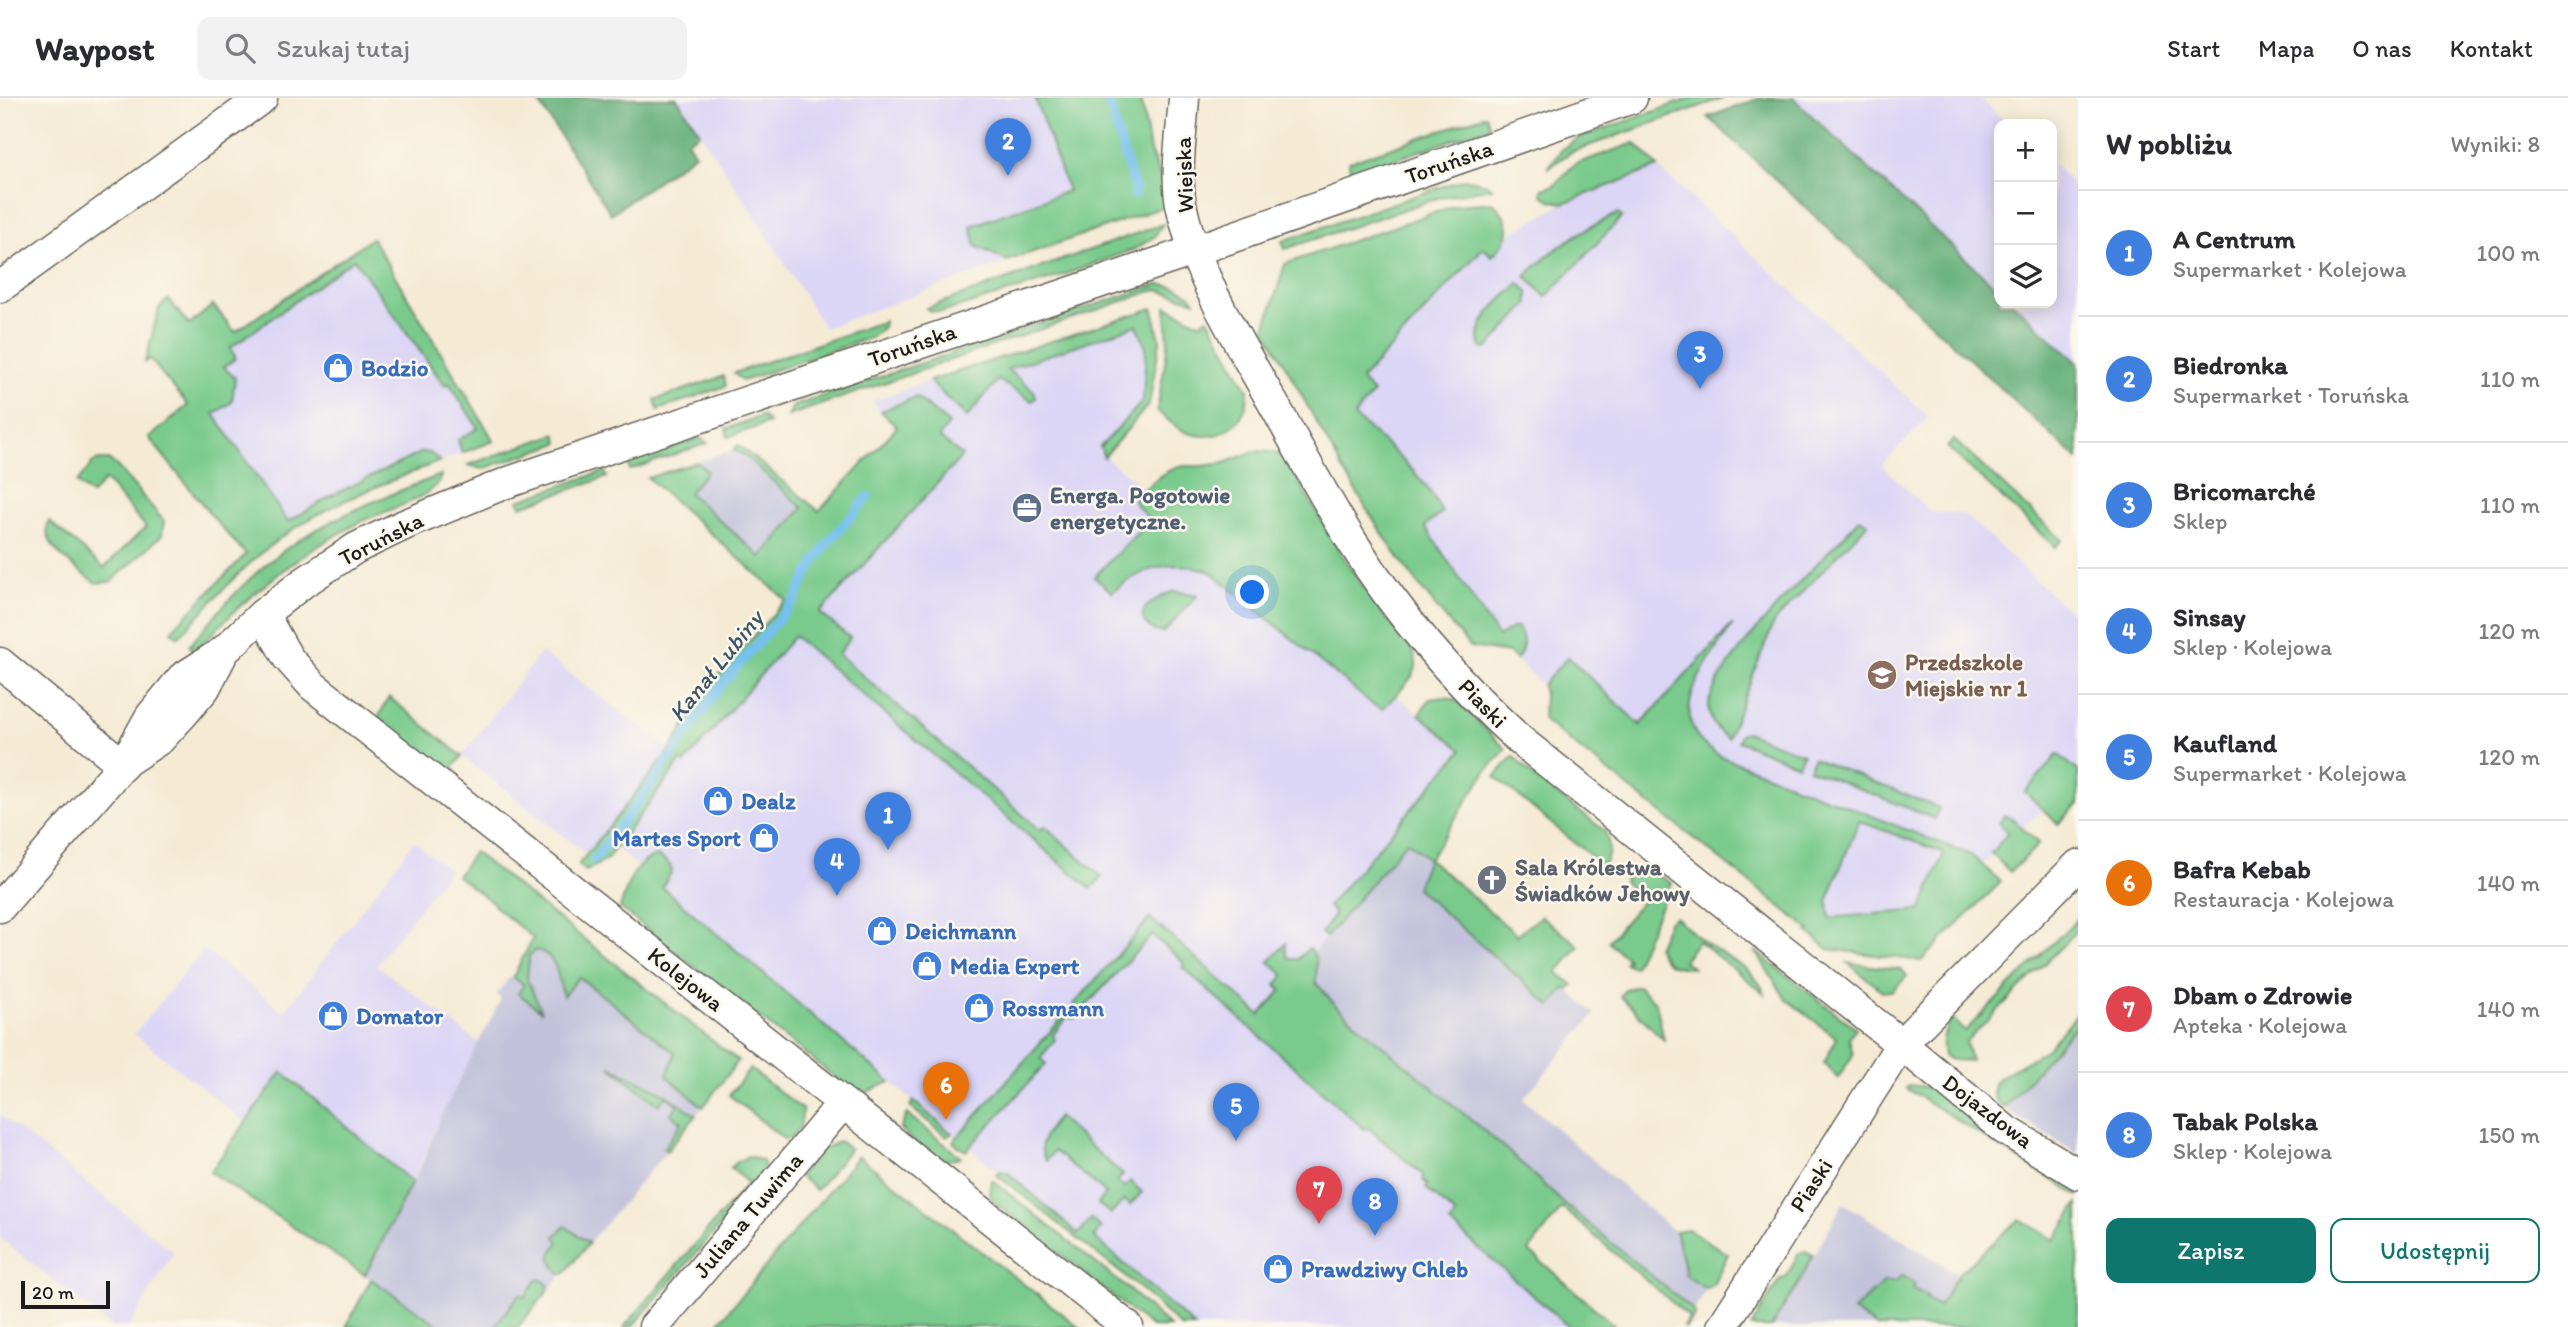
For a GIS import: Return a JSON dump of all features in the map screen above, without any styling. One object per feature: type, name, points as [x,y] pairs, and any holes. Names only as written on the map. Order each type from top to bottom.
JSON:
[{"type":"street","points":[[0,287],[262,98]]},
{"type":"street","name":"Wiejska","points":[[1184,98],[1181,202],[1193,251]]},
{"type":"street","name":"Toruńska","points":[[0,907],[124,764],[150,717],[182,678],[224,651],[263,614],[303,583],[356,548],[404,524],[506,483],[1193,251],[1632,98]]},
{"type":"street","name":"Piaski","points":[[1193,251],[1232,329],[1352,542],[1405,617],[1446,665],[1521,741],[1901,1044]]},
{"type":"street","name":"Kolejowa","points":[[263,614],[288,658],[313,686],[1128,1327]]},
{"type":"street","points":[[0,663],[124,764]]},
{"type":"street","name":"Piaski","points":[[1722,1327],[1901,1044],[2078,865]]},
{"type":"street","name":"Dojazdowa","points":[[1901,1044],[2004,1129],[2078,1174]]},
{"type":"street","name":"Juliana Tuwima","points":[[654,1327],[843,1103]]},
{"type":"shaded area","points":[[677,98],[1069,98],[1104,227],[824,328],[755,216]]},
{"type":"shaded area","points":[[1793,98],[1979,98],[2002,119],[1994,119],[1994,285]]},
{"type":"shaded area","points":[[1658,167],[1929,417],[1882,465],[1930,512],[1964,514],[2078,619],[2078,776],[1921,924],[1811,931],[1569,657],[1542,685],[1516,660],[1521,654],[1513,627],[1498,637],[1425,525],[1442,513],[1427,489],[1398,456],[1354,416],[1372,395],[1372,390],[1360,380],[1484,247],[1506,242],[1509,235],[1564,203]]},
{"type":"shaded area","points":[[2057,169],[2078,188],[2078,363],[2018,308],[2057,308]]},
{"type":"shaded area","points":[[354,259],[444,385],[448,383],[478,428],[458,440],[462,453],[440,461],[436,457],[331,496],[288,522],[214,413],[232,401],[224,367],[229,349]]},
{"type":"shaded area","points":[[1153,308],[1160,341],[1149,404],[1105,457],[1475,760],[1261,1015],[1616,1327],[1186,1327],[913,1101],[616,848],[791,614],[916,397],[881,411],[872,401],[929,381],[960,410],[1008,355]]},
{"type":"shaded area","points":[[742,447],[809,502],[761,557],[664,473]]},
{"type":"shaded area","points":[[541,652],[671,749],[587,855],[462,756]]},
{"type":"shaded area","points":[[414,841],[449,870],[376,965],[479,1043],[440,1118],[412,1182],[283,1072],[245,1122],[134,1034],[204,949],[284,1012]]},
{"type":"shaded area","points":[[1407,841],[1573,985],[1569,991],[1595,1014],[1523,1099],[1718,1270],[1690,1317],[1294,975]]},
{"type":"shaded area","points":[[533,938],[578,977],[719,1086],[518,1327],[441,1327],[365,1275],[423,1161],[440,1118],[501,999],[496,994],[511,976],[513,977]]},
{"type":"shaded area","points":[[2078,1023],[2078,1154],[2004,1108]]},
{"type":"shaded area","points":[[0,1115],[174,1252],[129,1327],[112,1327],[0,1238]]},
{"type":"shaded area","points":[[1843,1203],[1958,1274],[1958,1284],[1933,1327],[1771,1327]]},
{"type":"green space","points":[[536,98],[677,98],[700,133],[687,141],[695,154],[611,214]]},
{"type":"green space","points":[[1035,98],[1141,98],[1150,151],[1165,188],[1166,206],[1007,261],[976,246],[971,226],[1068,191]]},
{"type":"green space","points":[[1692,98],[1724,98],[1571,152],[1547,169],[1562,149],[1578,138]]},
{"type":"green space","points":[[1760,98],[1793,98],[1994,285],[1994,308],[2018,308],[2078,363],[2078,460],[1708,117]]},
{"type":"green space","points":[[1486,115],[1490,127],[1352,174],[1348,162]]},
{"type":"green space","points":[[1635,143],[1658,167],[1564,203],[1552,201],[1542,195],[1542,189],[1553,186],[1575,164]]},
{"type":"green space","points":[[1464,179],[1487,184],[1492,188],[1441,197],[1285,249],[1282,241]]},
{"type":"green space","points":[[1493,202],[1507,223],[1504,242],[1492,256],[1483,248],[1361,380],[1373,393],[1354,416],[1415,473],[1435,499],[1442,513],[1425,526],[1498,637],[1518,627],[1523,644],[1516,660],[1509,653],[1470,647],[1412,576],[1327,442],[1265,329],[1285,264],[1456,205]]},
{"type":"green space","points":[[1618,214],[1622,217],[1546,297],[1526,276],[1569,240]]},
{"type":"green space","points":[[1163,224],[1154,237],[1135,249],[1058,277],[943,312],[926,308]]},
{"type":"green space","points":[[372,238],[494,441],[462,453],[458,440],[478,428],[449,383],[445,386],[354,259],[230,348],[236,358],[224,367],[235,378],[232,402],[214,414],[288,522],[331,496],[422,452],[430,453],[440,461],[357,495],[317,515],[279,539],[252,561],[178,637],[171,631],[246,554],[149,438],[188,405],[150,359],[145,362],[159,308],[168,299],[189,325],[213,305],[235,332]]},
{"type":"green space","points":[[1519,283],[1528,292],[1528,304],[1488,348],[1484,349],[1479,337],[1484,320]]},
{"type":"green space","points":[[1158,284],[1183,290],[1195,301],[1158,290],[1152,291],[788,416],[793,406]]},
{"type":"green space","points":[[1166,306],[1200,323],[1208,318],[1248,390],[1244,412],[1238,421],[1221,433],[1200,436],[1188,433],[1157,411],[1168,344]]},
{"type":"green space","points":[[1153,308],[1160,341],[1149,404],[1104,457],[1100,447],[1143,401],[1146,348],[1137,325],[1007,369],[1034,391],[1036,398],[1032,401],[998,380],[967,417],[929,381]]},
{"type":"green space","points":[[884,321],[883,327],[872,337],[742,381],[734,373]]},
{"type":"green space","points":[[724,376],[726,386],[658,410],[655,400]]},
{"type":"green space","points":[[916,397],[949,424],[939,437],[962,456],[820,613],[850,638],[838,654],[1040,830],[1045,826],[1102,877],[1091,889],[794,636],[685,763],[681,761],[607,859],[586,871],[578,865],[671,749],[705,690],[786,600],[648,478],[697,462],[707,471],[689,493],[761,557],[803,508],[744,455],[733,450],[738,445],[819,511],[897,427],[881,411]]},
{"type":"green space","points":[[762,416],[769,423],[728,437],[726,429]]},
{"type":"green space","points":[[556,434],[559,443],[482,469],[468,465]]},
{"type":"green space","points":[[700,438],[708,443],[630,470],[627,462]]},
{"type":"green space","points":[[1954,440],[2062,540],[2055,547],[1947,447]]},
{"type":"green space","points":[[1254,451],[1273,452],[1286,459],[1358,580],[1414,654],[1415,672],[1383,709],[1373,705],[1211,572],[1184,565],[1159,567],[1146,571],[1112,592],[1094,577],[1150,520],[1135,504],[1134,498],[1161,475],[1178,466],[1224,463]]},
{"type":"green space","points":[[108,460],[116,465],[164,521],[162,535],[111,582],[96,583],[62,556],[49,540],[47,531],[49,521],[104,568],[146,527],[105,480],[91,495],[77,483],[93,462]]},
{"type":"green space","points":[[605,471],[607,477],[521,506],[518,500]]},
{"type":"green space","points":[[441,475],[438,483],[421,497],[365,520],[318,546],[253,594],[196,651],[189,646],[252,577],[281,552],[348,513]]},
{"type":"green space","points":[[1860,519],[1868,523],[1774,622],[1728,738],[1714,725],[1710,717],[1709,707],[1714,689],[1748,639]]},
{"type":"green space","points":[[1174,591],[1198,595],[1164,632],[1153,630],[1143,620],[1145,609]]},
{"type":"green space","points":[[1733,624],[1706,664],[1692,695],[1689,710],[1691,725],[1703,744],[1720,756],[1971,855],[2001,882],[1921,961],[1828,949],[1808,932],[1810,930],[1543,720],[1542,685],[1568,657],[1640,725]],"holes":[[[1859,821],[1944,853],[1921,910],[1830,918],[1828,899]]]},
{"type":"green space","points":[[389,697],[462,756],[449,773],[378,718]]},
{"type":"green space","points":[[1445,697],[1456,700],[1506,749],[1487,770],[1429,859],[1517,935],[1541,916],[1579,946],[1557,972],[1573,985],[1568,990],[1565,988],[1551,1006],[1416,888],[1428,859],[1407,841],[1326,937],[1321,933],[1335,914],[1328,906],[1462,750],[1419,714],[1430,699]]},
{"type":"green space","points":[[1746,732],[1803,754],[1798,765],[1738,741],[1741,733]]},
{"type":"green space","points":[[2058,754],[2078,771],[2078,804],[2058,824],[2025,792]]},
{"type":"green space","points":[[1513,756],[1534,777],[1605,831],[1609,849],[1603,866],[1495,777]]},
{"type":"green space","points":[[1813,758],[1939,808],[1935,819],[1809,769]]},
{"type":"green space","points":[[2005,815],[2039,844],[2010,872],[1991,853],[2008,833],[1999,823]]},
{"type":"green space","points":[[474,852],[738,1061],[703,1107],[667,1076],[675,1053],[579,977],[563,996],[555,967],[542,952],[535,950],[529,956],[527,980],[542,1012],[518,993],[524,985],[513,977],[533,938],[494,906],[495,904],[457,876]]},
{"type":"green space","points":[[657,856],[669,864],[672,871],[662,887],[890,1082],[859,1096],[620,908],[636,870]]},
{"type":"green space","points":[[1646,868],[1671,883],[1634,967],[1624,963],[1628,959],[1608,942],[1644,899],[1623,882],[1633,871]]},
{"type":"green space","points":[[1675,917],[1706,943],[1748,971],[1761,985],[1765,994],[1698,941],[1683,960],[1693,968],[1667,962],[1657,947],[1668,922]]},
{"type":"green space","points":[[1150,918],[1260,1015],[1282,990],[1276,985],[1284,975],[1269,962],[1286,943],[1286,953],[1290,959],[1298,959],[1309,948],[1316,960],[1316,983],[1337,1007],[1508,1151],[1563,1203],[1693,1310],[1694,1316],[1686,1327],[1683,1327],[1689,1317],[1562,1208],[1529,1251],[1616,1327],[1569,1327],[1450,1223],[1456,1215],[1426,1188],[1428,1185],[1423,1180],[1423,1175],[1368,1128],[1364,1129],[1183,968],[1183,962],[1152,935],[1074,1019],[1068,1016],[1053,1035],[1055,1040],[1040,1058],[1046,1064],[966,1151],[953,1142]]},
{"type":"green space","points":[[2078,918],[2078,930],[1966,1042],[1971,1061],[1952,1060],[1944,1056],[1943,1036],[1952,1018],[1965,1031]]},
{"type":"green space","points":[[1755,951],[1856,1028],[1849,1037],[1853,1055],[1838,1078],[1824,1063],[1837,1038],[1786,999]]},
{"type":"green space","points":[[1848,963],[1902,970],[1907,976],[1892,991],[1882,991]]},
{"type":"green space","points":[[1638,986],[1656,1003],[1664,1040],[1620,996],[1626,989]]},
{"type":"green space","points":[[2078,1013],[2078,1023],[2004,1108],[1993,1095],[1997,1079],[2047,1049]]},
{"type":"green space","points":[[610,1066],[666,1094],[696,1115],[667,1151],[664,1148],[682,1122],[671,1114],[678,1105],[666,1096],[659,1105]]},
{"type":"green space","points":[[750,1069],[803,1110],[800,1127],[791,1139],[784,1139],[729,1095]]},
{"type":"green space","points":[[282,1072],[412,1182],[365,1275],[210,1172]]},
{"type":"green space","points":[[1909,1085],[1936,1088],[2005,1143],[2078,1189],[2078,1196],[1906,1088]]},
{"type":"green space","points":[[913,1101],[952,1133],[947,1137],[910,1107]]},
{"type":"green space","points":[[907,1114],[961,1157],[944,1160],[921,1147],[900,1129]]},
{"type":"green space","points":[[1058,1117],[1123,1175],[1117,1181],[1124,1187],[1130,1181],[1142,1192],[1130,1205],[1124,1200],[1111,1214],[1098,1204],[1106,1193],[1054,1151],[1046,1161],[1042,1143],[1046,1132]]},
{"type":"green space","points":[[839,1141],[850,1149],[816,1190],[799,1176],[821,1150]]},
{"type":"green space","points":[[748,1156],[763,1161],[764,1175],[632,1327],[624,1327],[748,1183],[731,1168]]},
{"type":"green space","points":[[858,1156],[1079,1327],[715,1327]]},
{"type":"green space","points":[[1001,1171],[1008,1173],[1078,1234],[1091,1219],[1101,1228],[1094,1237],[1195,1327],[1181,1327],[1141,1289],[996,1174]]},
{"type":"green space","points":[[992,1180],[1127,1288],[1170,1327],[1151,1327],[995,1203],[990,1194]]},
{"type":"green space","points":[[2078,1203],[2078,1327],[1877,1327],[1853,1311],[1884,1282],[1896,1282],[1901,1275],[1915,1284],[1913,1289],[1927,1296],[1925,1299],[1939,1306],[1956,1277],[1958,1279],[1958,1274],[2020,1219],[2055,1240]]},
{"type":"green space","points":[[565,1226],[589,1243],[564,1274],[560,1274],[551,1255],[559,1242],[555,1237]]},
{"type":"green space","points":[[1688,1229],[1728,1254],[1713,1285],[1706,1289],[1686,1276],[1675,1231]]},
{"type":"green space","points":[[1805,1251],[1813,1255],[1771,1327],[1751,1327],[1780,1279],[1786,1278],[1798,1254]]},
{"type":"green space","points":[[371,1279],[441,1327],[346,1327]]},
{"type":"green space","points":[[541,1279],[548,1285],[548,1291],[518,1327],[494,1327],[520,1294],[525,1297],[537,1280]]},
{"type":"waterway","name":"Kanał Lubiny","points":[[1107,98],[1135,190],[1134,195]]},
{"type":"waterway","name":"Kanał Lubiny","points":[[594,860],[649,788],[719,688],[795,600],[827,544],[868,497]]},
{"type":"place","name":"Biedronka","points":[[1008,176]]},
{"type":"place","name":"Bodzio","points":[[338,368]]},
{"type":"place","name":"Bricomarché","points":[[1700,389]]},
{"type":"place","name":"Energa. Pogotowie energetyczne.","points":[[1027,508]]},
{"type":"place","name":"Przedszkole Miejskie nr 1","points":[[1882,675]]},
{"type":"place","name":"Dealz","points":[[718,801]]},
{"type":"place","name":"Martes Sport","points":[[764,838]]},
{"type":"place","name":"A Centrum","points":[[888,850]]},
{"type":"place","name":"Sala Królestwa Świadków Jehowy","points":[[1492,880]]},
{"type":"place","name":"Sinsay","points":[[837,896]]},
{"type":"place","name":"Deichmann","points":[[882,931]]},
{"type":"place","name":"Media Expert","points":[[927,966]]},
{"type":"place","name":"Rossmann","points":[[979,1008]]},
{"type":"place","name":"Domator","points":[[333,1016]]},
{"type":"place","name":"Bafra Kebab","points":[[946,1120]]},
{"type":"place","name":"Kaufland","points":[[1236,1141]]},
{"type":"place","name":"Dbam o Zdrowie","points":[[1319,1224]]},
{"type":"place","name":"Tabak Polska","points":[[1375,1236]]},
{"type":"place","name":"Prawdziwy Chleb","points":[[1278,1269]]}]
